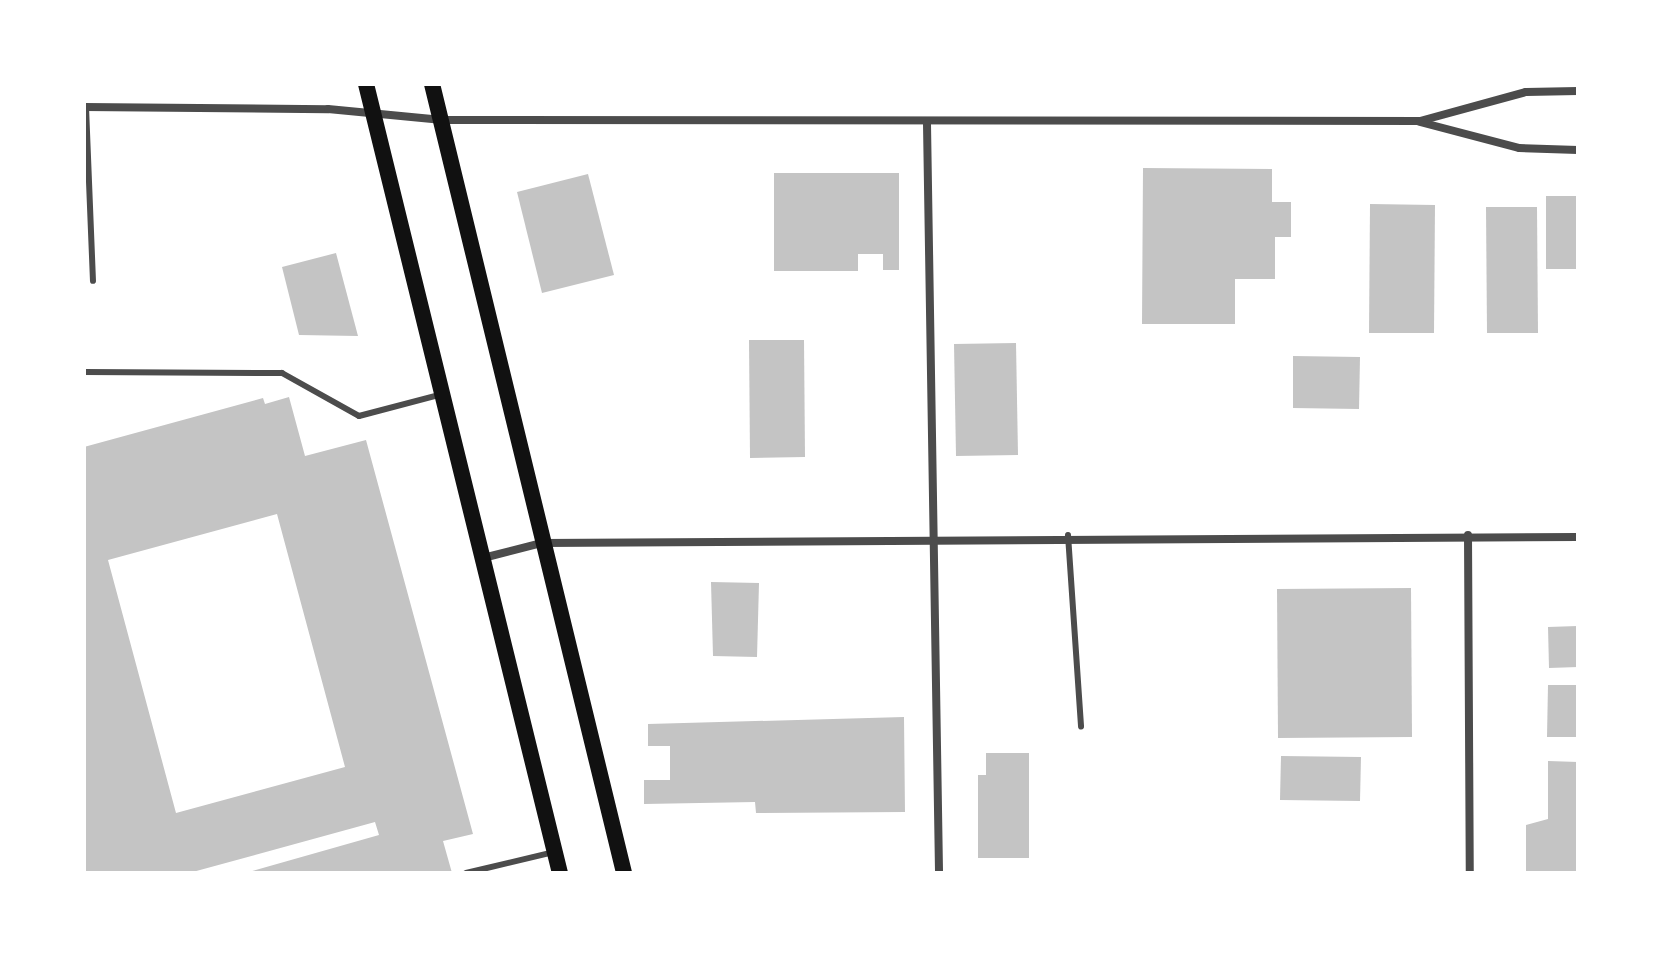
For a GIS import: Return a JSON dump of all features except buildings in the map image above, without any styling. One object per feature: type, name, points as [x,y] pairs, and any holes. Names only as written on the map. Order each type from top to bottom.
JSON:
[{"type":"main road","points":[[366,84],[560,873]]},
{"type":"main road","points":[[432,84],[624,873]]},
{"type":"street","points":[[85,107],[374,115],[442,120],[927,124],[1420,121],[1526,92],[1578,91]]},
{"type":"street","points":[[1420,121],[1519,148],[1578,150]]},
{"type":"street","points":[[927,124],[939,873]]},
{"type":"street","points":[[483,558],[542,543],[1068,535],[1578,537]]},
{"type":"street","points":[[1468,535],[1470,873]]},
{"type":"lane","points":[[85,107],[93,281]]},
{"type":"lane","points":[[84,372],[282,373],[359,416],[442,394]]},
{"type":"lane","points":[[1068,535],[1081,727]]},
{"type":"lane","points":[[466,873],[554,852]]}]
